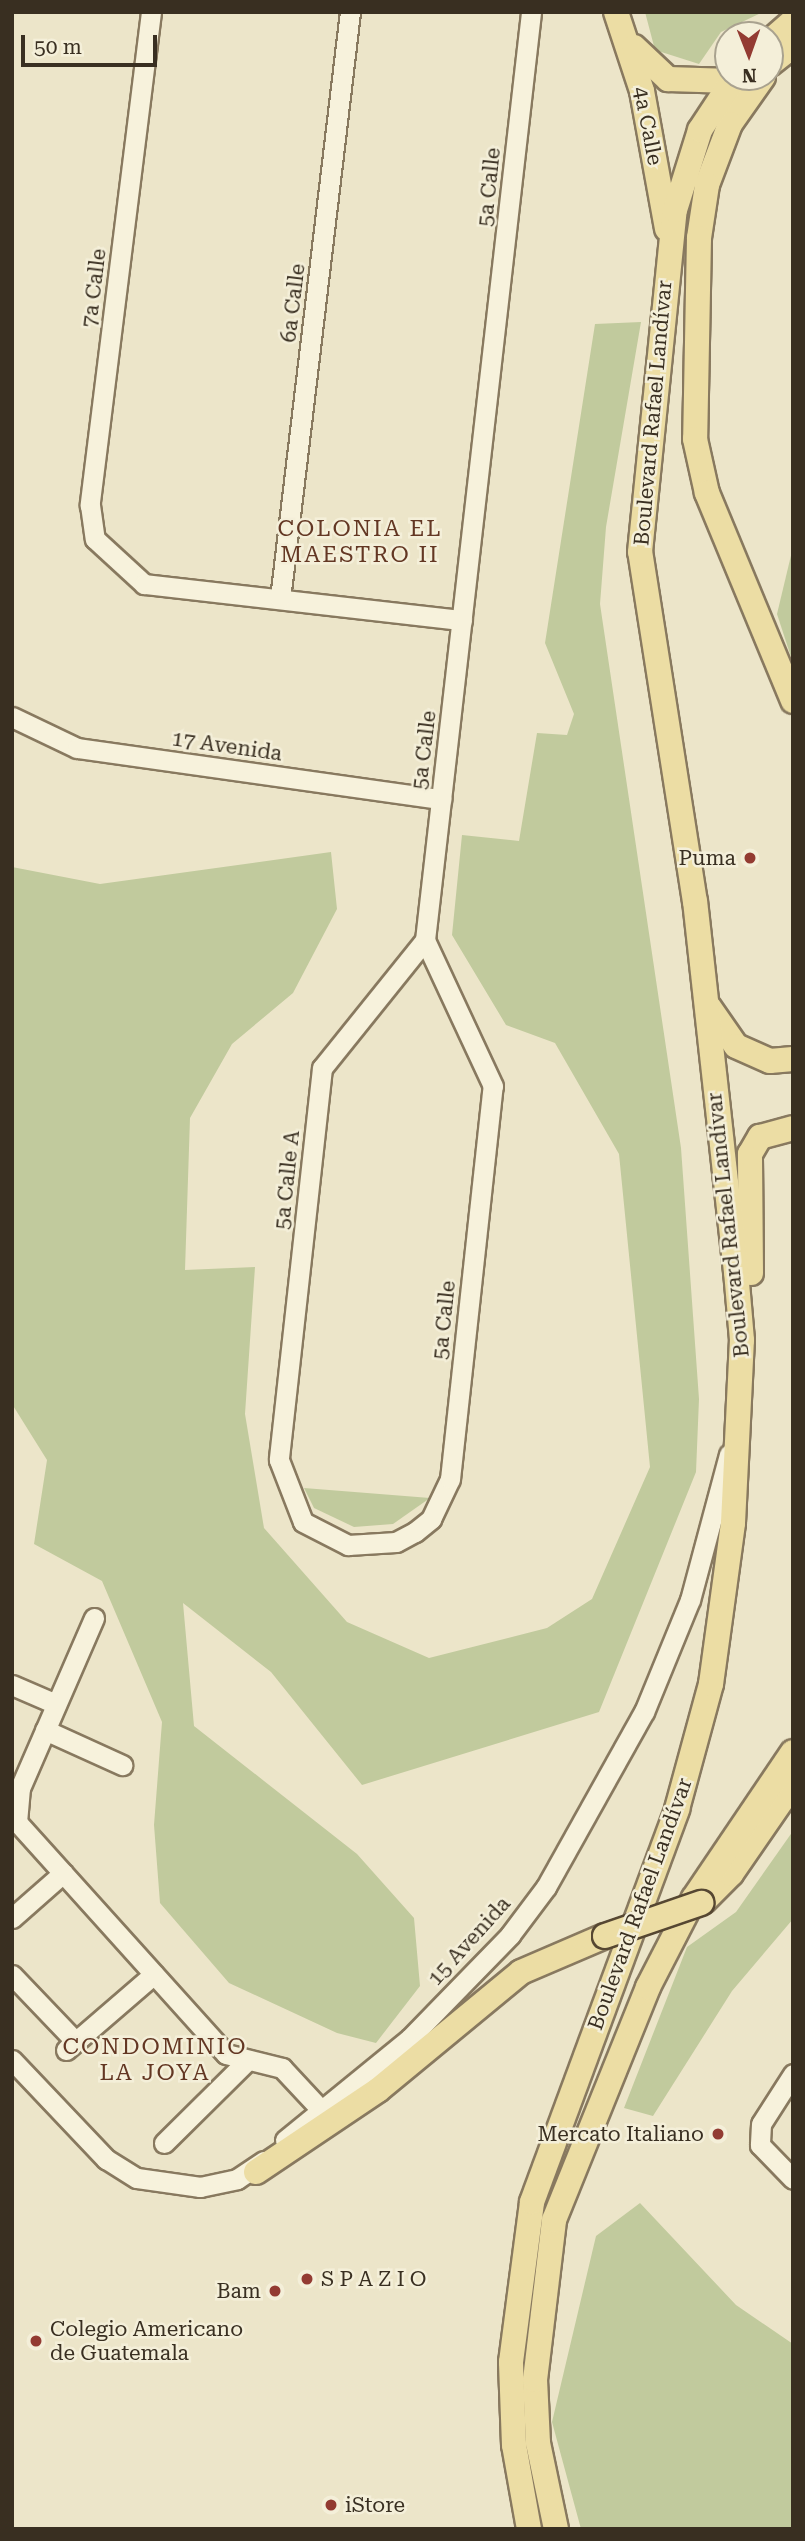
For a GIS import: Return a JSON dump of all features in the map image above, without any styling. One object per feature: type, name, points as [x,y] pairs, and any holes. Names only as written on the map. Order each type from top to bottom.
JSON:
[{"type":"main road","name":"4a Calle","points":[[616,12],[627,37],[669,243]]},
{"type":"main road","points":[[627,37],[653,72],[667,79],[714,79]]},
{"type":"main road","name":"Boulevard Rafael Landívar","points":[[529,2529],[514,2445],[510,2362],[532,2202],[660,1862],[701,1725],[721,1621],[741,1409],[742,1340],[705,1001],[640,552],[669,243],[692,146],[726,91]]},
{"type":"main road","name":"Boulevard Rafael Landívar","points":[[753,91],[730,124],[707,185],[699,238],[695,439],[707,493],[793,701]]},
{"type":"main road","points":[[705,1001],[736,1046],[770,1060],[793,1059]]},
{"type":"main road","points":[[742,1340],[752,1288],[750,1154],[760,1137],[793,1128]]},
{"type":"main road","name":"Boulevard Rafael Landívar","points":[[556,2529],[538,2443],[535,2380],[541,2286],[554,2220],[648,1987],[694,1898],[793,1752]]},
{"type":"main road","points":[[260,2170],[378,2090],[521,1972],[701,1903],[731,1874],[793,1784]]},
{"type":"street","name":"7a Calle","points":[[151,12],[90,505],[95,538],[115,563],[144,584],[463,620]]},
{"type":"street","name":"6a Calle","points":[[280,599],[350,12]]},
{"type":"street","name":"5a Calle","points":[[450,1479],[493,1086],[425,940],[531,12]]},
{"type":"street","name":"17 Avenida","points":[[12,717],[77,748],[441,799]]},
{"type":"street","name":"5a Calle A","points":[[425,940],[322,1068],[279,1460],[303,1522],[348,1545],[396,1542],[415,1532],[430,1519],[450,1479]]},
{"type":"street","name":"15 Avenida","points":[[12,2060],[106,2159],[137,2178],[200,2187],[260,2170],[410,2038],[510,1935],[572,1845],[644,1712],[690,1600],[741,1409]]},
{"type":"street","points":[[94,1618],[13,1812],[63,1873],[226,2054],[282,2068],[324,2112]]},
{"type":"street","points":[[12,1685],[56,1704]]},
{"type":"street","points":[[45,1730],[122,1765]]},
{"type":"street","points":[[12,1918],[63,1873]]},
{"type":"street","points":[[12,1975],[71,2045],[154,1974]]},
{"type":"street","points":[[164,2143],[248,2060]]},
{"type":"street","points":[[793,2074],[761,2124],[760,2145],[793,2179]]},
{"type":"green space","points":[[645,12],[763,12],[744,21],[714,21],[714,42],[699,64],[655,50]]},
{"type":"green space","points":[[641,322],[606,527],[600,604],[681,1148],[699,1399],[696,1472],[599,1712],[362,1785],[271,1672],[183,1603],[194,1726],[357,1854],[414,1918],[420,1986],[376,2043],[337,2033],[229,1983],[160,1903],[154,1825],[162,1722],[102,1581],[34,1544],[47,1460],[12,1404],[12,867],[100,884],[331,852],[337,909],[293,993],[232,1044],[190,1118],[185,1270],[255,1267],[245,1414],[264,1528],[347,1622],[429,1658],[547,1628],[592,1599],[650,1467],[619,1154],[555,1043],[506,1025],[452,935],[462,835],[519,841],[537,733],[567,735],[574,714],[545,643],[595,324]]},
{"type":"green space","points":[[793,547],[793,663],[777,614]]},
{"type":"green space","points":[[304,1488],[430,1498],[393,1524],[354,1527],[314,1508]]},
{"type":"green space","points":[[793,1831],[793,1919],[732,1991],[653,2116],[624,2108],[687,1947],[736,1912]]},
{"type":"green space","points":[[640,2203],[736,2305],[793,2344],[793,2529],[581,2529],[552,2422],[596,2236]]},
{"type":"place","name":"Puma","points":[[750,858]]},
{"type":"place","name":"Mercato Italiano","points":[[718,2134]]},
{"type":"place","name":"S P A Z I O","points":[[307,2279]]},
{"type":"place","name":"Bam","points":[[275,2291]]},
{"type":"place","name":"Colegio Americano de Guatemala","points":[[36,2341]]},
{"type":"place","name":"iStore","points":[[331,2505]]},
{"type":"district","name":"COLONIA EL MAESTRO II","points":[[360,542]]},
{"type":"district","name":"CONDOMINIO LA JOYA","points":[[155,2060]]}]
